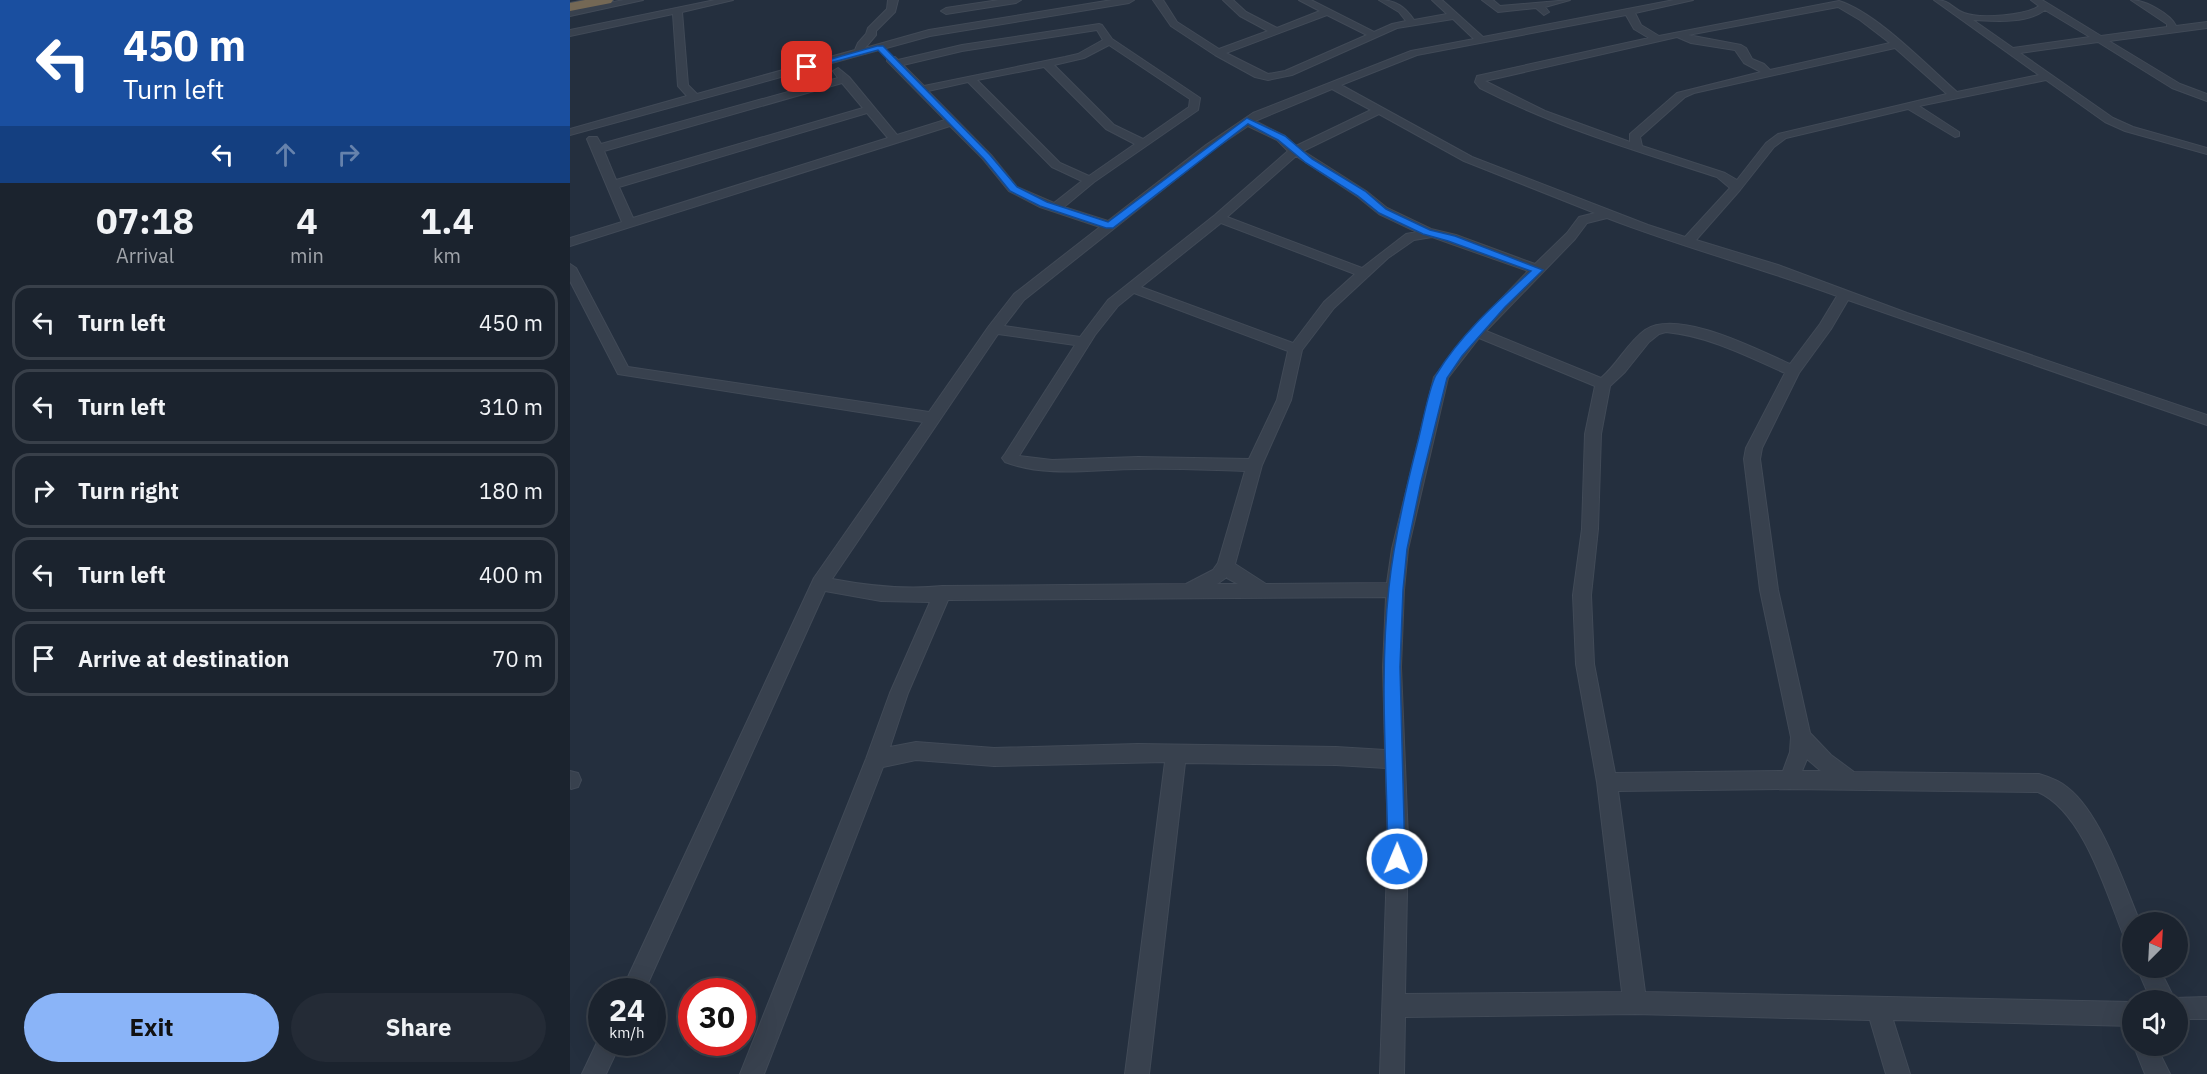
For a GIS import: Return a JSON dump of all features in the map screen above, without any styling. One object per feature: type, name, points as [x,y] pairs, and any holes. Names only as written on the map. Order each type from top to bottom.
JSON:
[{"type":"highway","points":[[570,7],[606,0]]},
{"type":"street","points":[[570,13],[638,0]]},
{"type":"street","points":[[570,33],[728,0]]},
{"type":"street","points":[[859,52],[871,30],[892,10],[893,0]]},
{"type":"street","points":[[943,0],[951,28]]},
{"type":"street","points":[[946,11],[1016,0]]},
{"type":"street","points":[[570,132],[951,28],[1129,0]]},
{"type":"street","points":[[1158,0],[1174,24],[1218,53],[1259,75],[1279,76],[1395,26],[1455,16]]},
{"type":"street","points":[[1228,0],[1243,14],[1276,31]]},
{"type":"street","points":[[1304,0],[1374,35]]},
{"type":"street","points":[[1384,0],[1402,10],[1412,23]]},
{"type":"street","points":[[1437,0],[1480,39]]},
{"type":"street","points":[[1487,0],[1498,9],[1565,0]]},
{"type":"street","points":[[638,978],[820,583],[994,329],[1019,297],[1247,121],[1405,56],[1480,39],[1688,0]]},
{"type":"street","points":[[1939,0],[2109,120],[2129,129],[2207,152]]},
{"type":"street","points":[[2136,0],[2170,25]]},
{"type":"street","points":[[2036,13],[2041,3],[2186,91],[2207,98]]},
{"type":"street","points":[[1736,188],[1734,183],[1721,175],[1636,141],[1609,139],[1544,115],[1484,86],[1480,82],[1481,78],[1679,34],[1839,4],[1847,6],[1955,96]]},
{"type":"street","points":[[1541,5],[1540,8],[1559,24]]},
{"type":"street","points":[[677,10],[683,86],[695,98]]},
{"type":"street","points":[[1629,11],[1637,27],[1658,39]]},
{"type":"street","points":[[1218,53],[1327,12]]},
{"type":"street","points":[[1962,16],[1988,18],[2036,13],[2063,16]]},
{"type":"street","points":[[1978,28],[1983,20],[1988,18]]},
{"type":"street","points":[[2009,51],[2170,25],[2190,27],[2207,25]]},
{"type":"street","points":[[896,64],[962,48],[1100,27],[1109,41],[1196,98],[1194,108],[1090,180],[1054,208]]},
{"type":"street","points":[[1679,34],[1691,40],[1738,47],[1743,50],[1748,61],[1760,66],[1768,74]]},
{"type":"street","points":[[921,90],[1081,56],[1109,41]]},
{"type":"street","points":[[1636,141],[1681,95],[1701,87],[1895,45]]},
{"type":"street","points":[[880,47],[987,157],[1013,189],[1054,208],[1109,226]]},
{"type":"street","points":[[829,61],[895,140]]},
{"type":"street","points":[[1047,64],[1110,127],[1143,143]]},
{"type":"street","points":[[1689,240],[1736,188],[1770,144],[1782,136],[1911,105],[2046,77]]},
{"type":"street","points":[[970,78],[1056,165],[1065,171],[1090,180]]},
{"type":"street","points":[[597,149],[845,79]]},
{"type":"street","points":[[1333,85],[1468,159],[1644,228],[1689,240],[1773,268],[1844,295],[2207,420]]},
{"type":"street","points":[[1911,105],[1955,134]]},
{"type":"street","points":[[612,185],[869,109]]},
{"type":"street","points":[[1254,465],[1136,463],[1072,466],[1018,463],[1010,458],[1099,319],[1131,288],[1219,218],[1295,151],[1379,110]]},
{"type":"street","points":[[1247,121],[1281,138],[1295,151],[1362,194],[1410,230],[1434,233],[1538,270]]},
{"type":"street","points":[[570,242],[951,122]]},
{"type":"street","points":[[588,128],[629,224]]},
{"type":"street","points":[[1721,175],[1747,173]]},
{"type":"street","points":[[1578,202],[1583,220]]},
{"type":"street","points":[[1392,1074],[1398,839],[1392,667],[1395,590],[1400,549],[1414,482],[1441,377],[1501,305],[1571,236],[1583,220],[1610,213]]},
{"type":"street","points":[[1219,218],[1363,273]]},
{"type":"street","points":[[1186,593],[1219,575],[1226,566],[1254,465],[1284,400],[1295,350],[1329,305],[1410,230]]},
{"type":"street","points":[[570,268],[623,371],[933,418]]},
{"type":"street","points":[[1131,288],[1263,335],[1295,350]]},
{"type":"street","points":[[1789,780],[1800,752],[1801,737],[1769,590],[1752,459],[1754,448],[1793,370],[1826,326],[1844,295]]},
{"type":"street","points":[[1635,1003],[1607,782],[1585,664],[1582,595],[1590,529],[1593,434],[1603,384],[1618,371],[1645,337],[1662,327],[1676,327],[1706,335],[1793,370]]},
{"type":"street","points":[[994,329],[1083,342]]},
{"type":"street","points":[[1477,332],[1603,384]]},
{"type":"street","points":[[1226,566],[1233,573],[1262,590]]},
{"type":"street","points":[[820,583],[882,595],[921,596],[942,593],[1395,590]]},
{"type":"street","points":[[752,1074],[876,759],[898,693],[942,593]]},
{"type":"street","points":[[1801,737],[1810,750],[1854,782]]},
{"type":"street","points":[[876,759],[916,751],[993,757],[1126,753],[1336,756],[1395,760]]},
{"type":"street","points":[[1137,1074],[1176,755]]},
{"type":"street","points":[[1607,782],[1789,780],[2039,783],[2061,793],[2080,818],[2099,853],[2125,912]]},
{"type":"street","points":[[1393,1006],[1635,1003],[2122,1017]]},
{"type":"street","points":[[2188,1008],[2207,1008]]},
{"type":"street","points":[[1878,1010],[1898,1074]]},
{"type":"street","points":[[594,1074],[602,1056]]},
{"type":"street","points":[[2149,1056],[2158,1074]]},
{"type":"route","points":[[807,67],[880,47],[987,157],[1013,189],[1044,204],[1109,226],[1247,121],[1281,138],[1295,151],[1377,204],[1383,211],[1426,232],[1452,238],[1538,270],[1501,305],[1441,377],[1414,482],[1400,549],[1395,590],[1392,667],[1397,859]]}]
